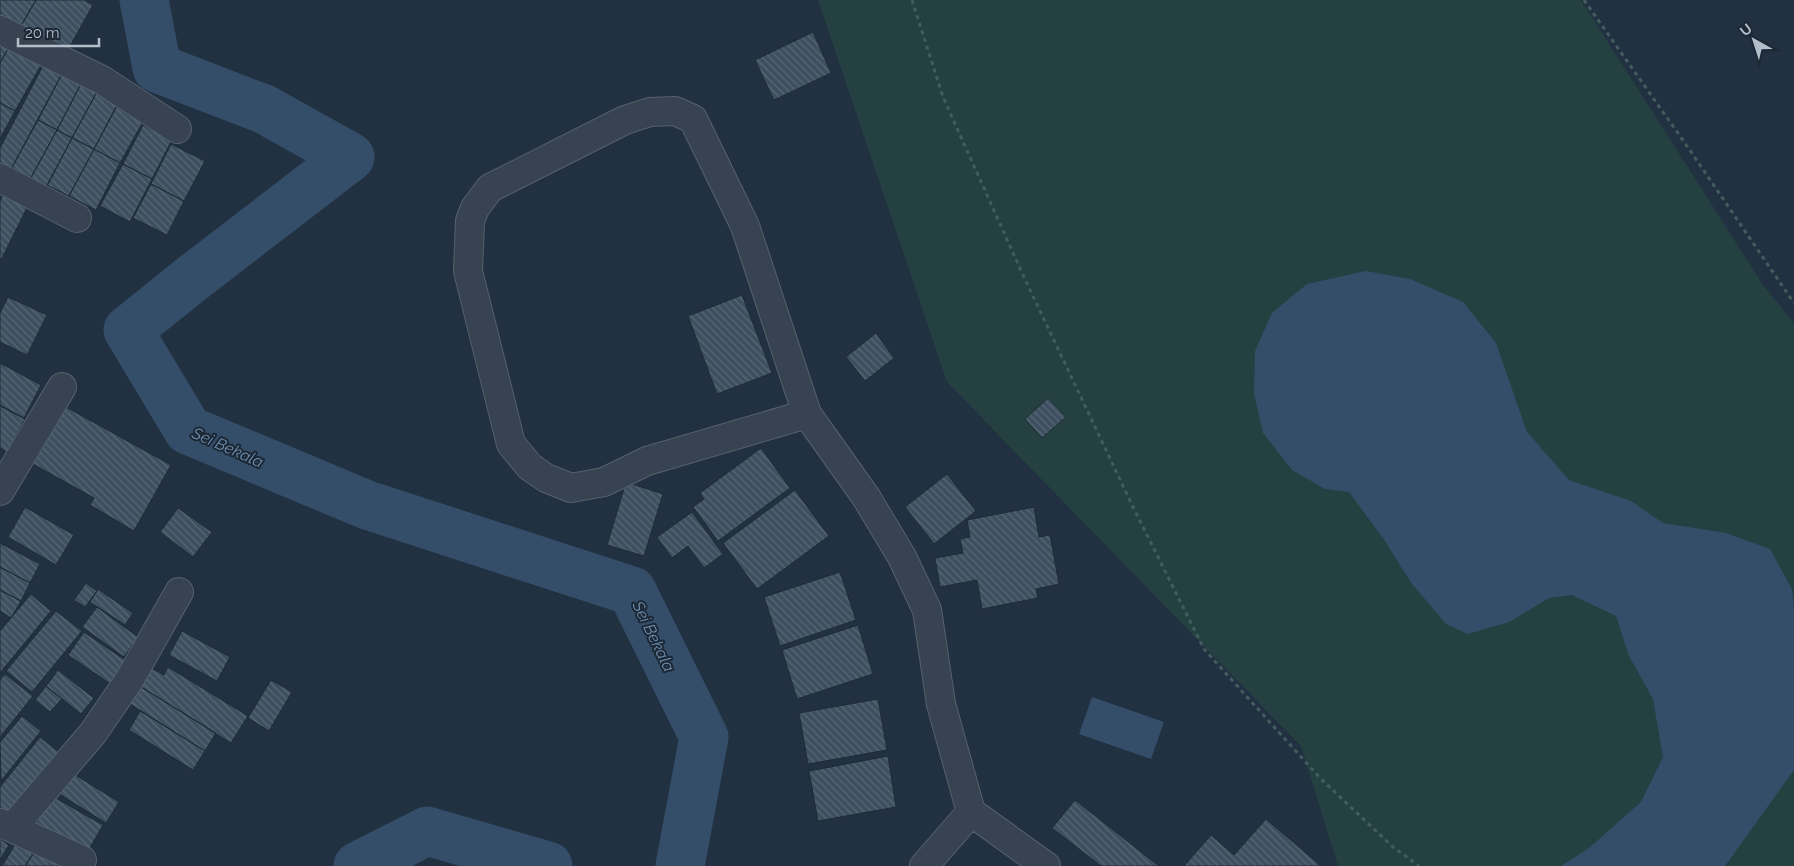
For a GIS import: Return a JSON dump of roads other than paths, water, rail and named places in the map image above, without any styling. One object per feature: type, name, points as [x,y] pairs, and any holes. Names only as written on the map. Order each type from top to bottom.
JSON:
[{"type":"street","points":[[0,30],[102,80],[177,129]]},
{"type":"street","points":[[807,414],[647,461],[604,482],[571,488],[546,478],[530,467],[511,444],[468,271],[470,221],[475,208],[490,188],[625,120],[650,112],[675,111],[693,119],[745,226],[807,414],[866,497],[902,556],[927,610],[941,704],[971,812],[1046,866]]},
{"type":"street","points":[[0,178],[77,218]]},
{"type":"street","points":[[0,491],[62,387]]},
{"type":"street","points":[[82,860],[6,826],[93,732],[130,679],[179,592]]},
{"type":"street","points":[[924,866],[971,812]]},
{"type":"water","points":[[1366,271],[1410,279],[1463,302],[1496,343],[1527,432],[1569,480],[1631,501],[1663,523],[1726,533],[1770,549],[1792,589],[1794,610],[1794,770],[1725,866],[1561,866],[1589,848],[1641,802],[1663,757],[1653,699],[1629,656],[1616,616],[1572,595],[1549,598],[1509,622],[1468,634],[1446,624],[1412,584],[1383,538],[1349,492],[1325,489],[1292,470],[1263,433],[1254,393],[1255,351],[1272,313],[1307,284]]},
{"type":"water","points":[[1092,697],[1164,722],[1151,759],[1079,734]]},
{"type":"waterway","name":"Sei Bekala","points":[[144,0],[157,68],[264,109],[350,157],[128,330],[188,430],[367,505],[632,591],[704,737],[680,866]]},
{"type":"waterway","name":"Sei Bekala","points":[[358,866],[427,831],[548,866]]}]
